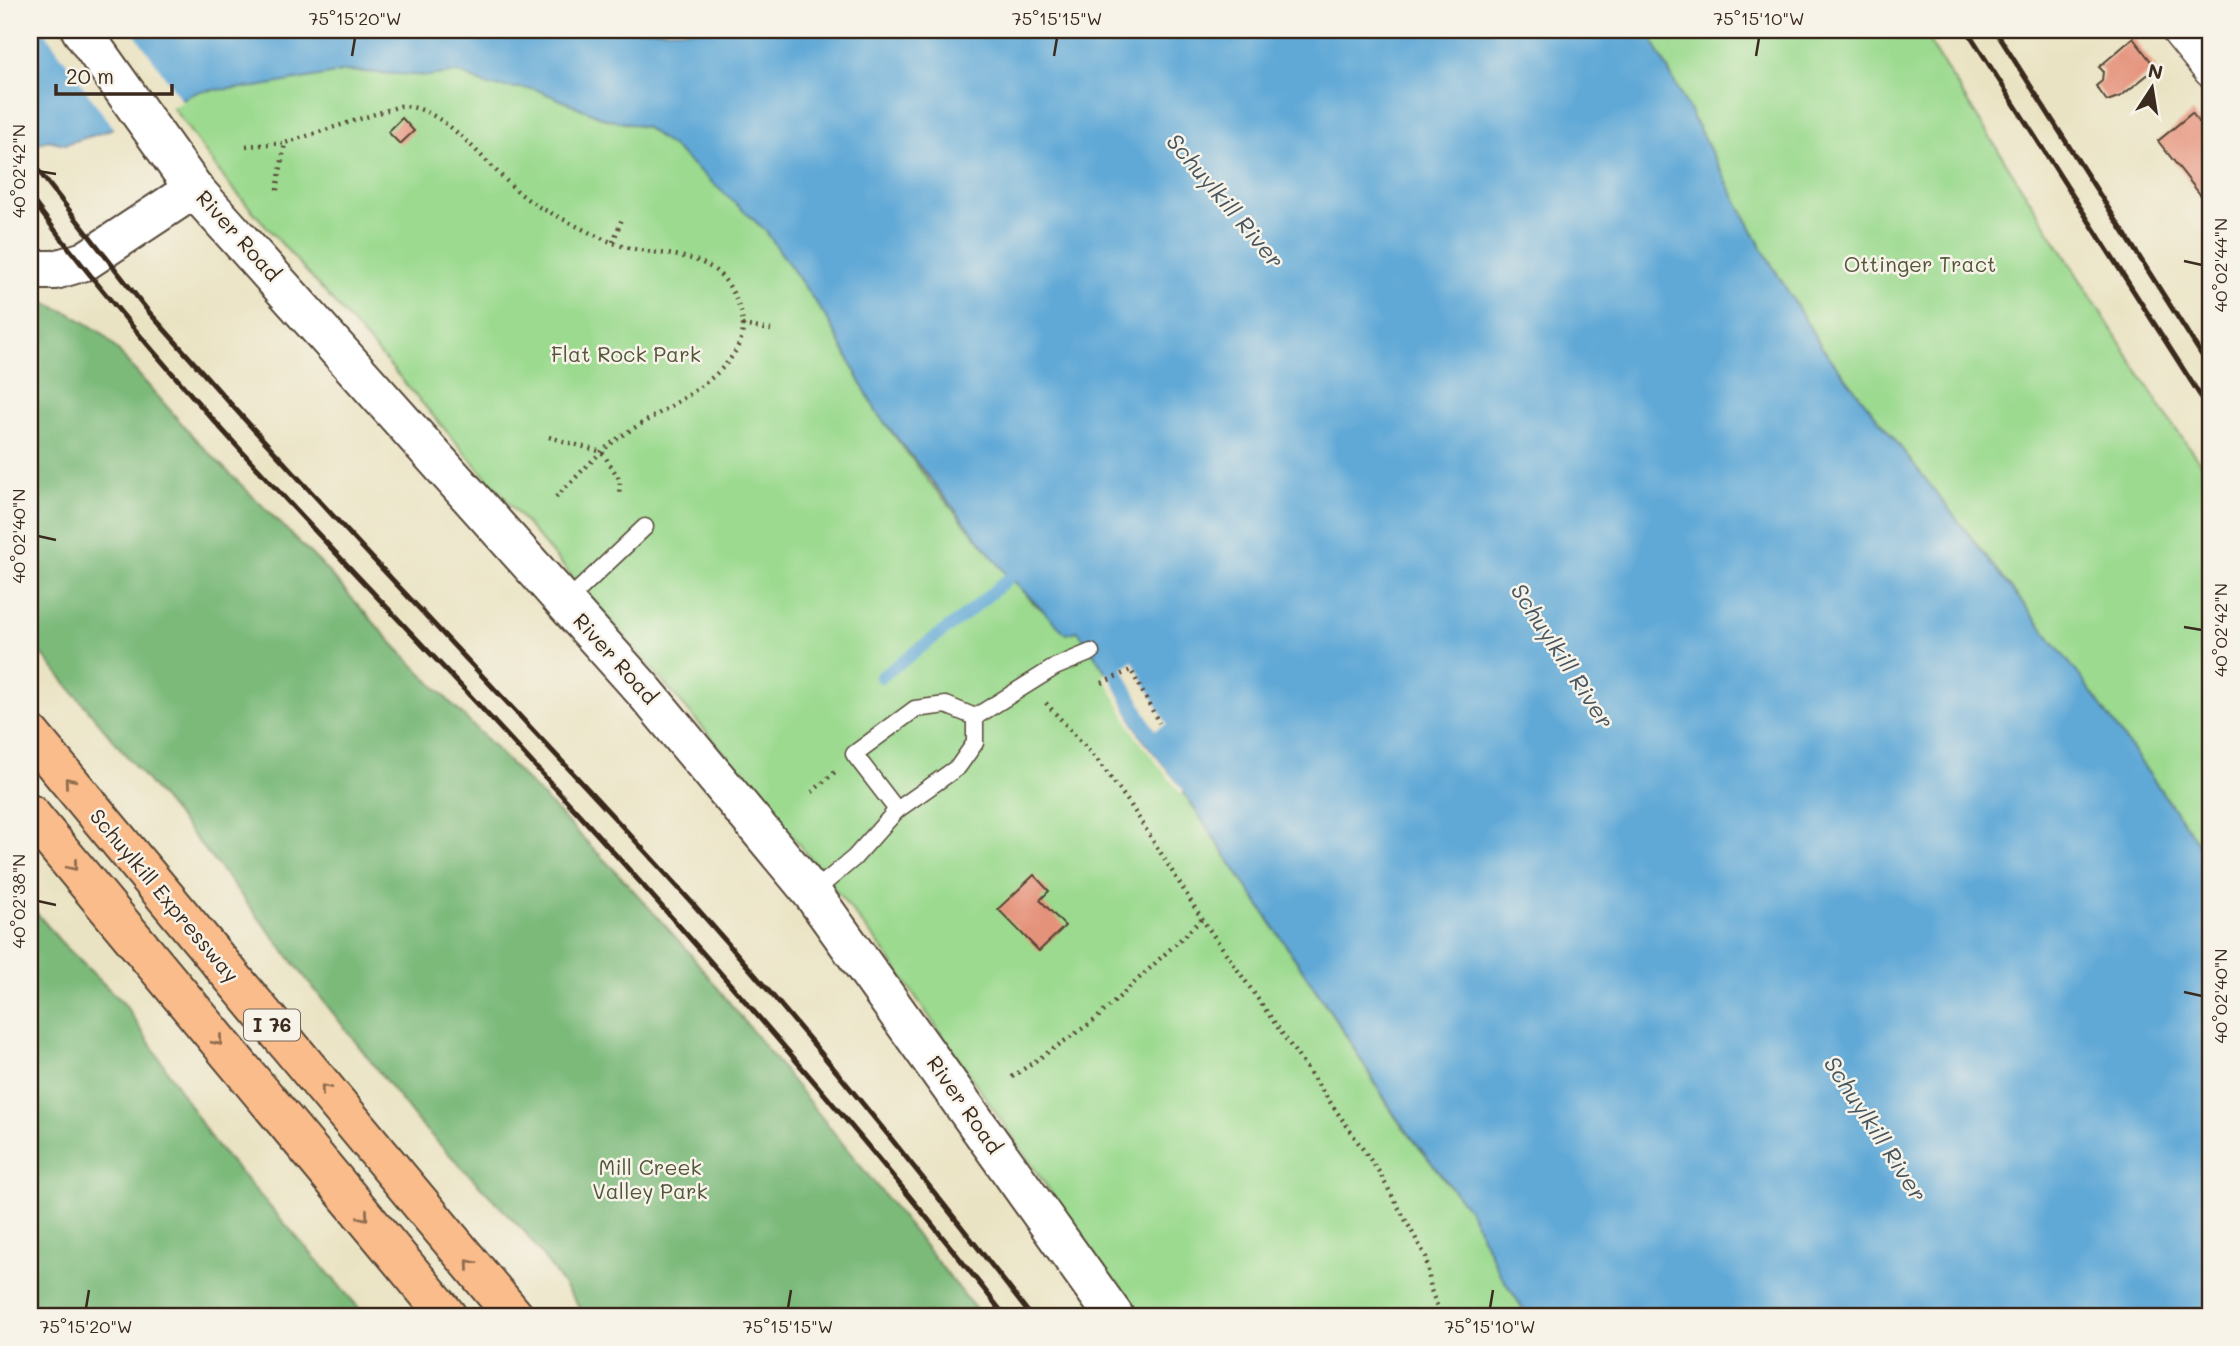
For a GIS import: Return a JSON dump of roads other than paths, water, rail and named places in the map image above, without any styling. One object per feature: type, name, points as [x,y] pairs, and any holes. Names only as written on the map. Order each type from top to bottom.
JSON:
[{"type":"highway","name":"Schuylkill Expressway","points":[[30,734],[514,1316]]},
{"type":"highway","name":"I 76","points":[[30,814],[447,1316]]},
{"type":"street","name":"River Road","points":[[81,30],[194,188],[696,750],[812,893],[1114,1316]]},
{"type":"street","points":[[2178,30],[2210,71]]},
{"type":"street","points":[[30,270],[55,270],[85,261],[194,188]]},
{"type":"lane","points":[[565,603],[645,527]]},
{"type":"lane","points":[[975,718],[1055,667],[1091,652]]},
{"type":"lane","points":[[897,810],[854,754],[915,709],[946,705],[975,718]]},
{"type":"lane","points":[[812,893],[854,858],[897,810],[958,767],[975,743],[975,718]]},
{"type":"water","name":"Schuylkill River","points":[[41,30],[1647,30],[1761,247],[1821,346],[2079,675],[2210,860],[2210,1316],[1528,1316],[1500,1274],[1471,1213],[1396,1117],[1343,1030],[1182,790],[1139,735],[1104,669],[1078,631],[1066,634],[1004,571],[877,413],[828,320],[765,230],[674,148],[645,127],[606,119],[535,89],[489,86],[458,72],[429,76],[347,71],[257,87],[200,91],[101,133],[65,144],[48,140],[30,147],[30,35]]},
{"type":"waterway","points":[[881,677],[964,616],[1022,567]]},
{"type":"railway","points":[[1967,30],[2210,411]]},
{"type":"railway","points":[[1995,30],[2210,368]]},
{"type":"railway","points":[[30,160],[148,311],[220,392],[738,955],[866,1108],[1031,1316]]},
{"type":"railway","points":[[30,197],[134,329],[245,455],[543,775],[746,1002],[878,1157],[1005,1316]]},
{"type":"park label","name":"Ottinger Tract","points":[[1920,265]]},
{"type":"park label","name":"Flat Rock Park","points":[[626,355]]},
{"type":"park label","name":"Mill Creek Valley Park","points":[[650,1180]]}]
